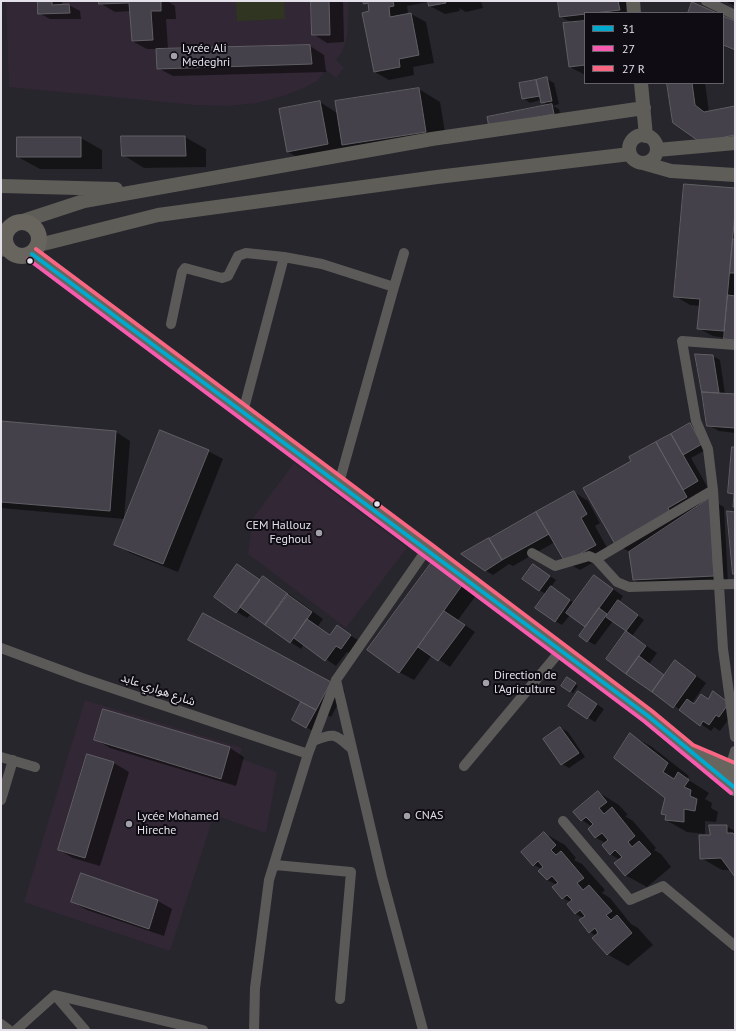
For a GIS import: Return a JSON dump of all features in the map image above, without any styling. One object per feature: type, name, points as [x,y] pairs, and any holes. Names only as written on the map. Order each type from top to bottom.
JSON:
[{"type":"main road","points":[[23,221],[31,224],[36,228],[39,234],[35,250],[19,256],[5,251],[6,245],[3,231],[14,224],[23,221]]},
{"type":"main road","points":[[35,250],[243,412],[561,650],[690,750],[735,788]]},
{"type":"main road","points":[[690,750],[733,768]]},
{"type":"street","points":[[633,1],[634,12]]},
{"type":"street","points":[[706,1],[735,14]]},
{"type":"street","points":[[641,84],[646,136]]},
{"type":"street","points":[[23,221],[84,201],[432,139],[644,108]]},
{"type":"street","points":[[643,163],[653,159],[657,150],[654,141],[646,136],[637,137],[632,142],[630,154],[635,160],[643,163],[671,171],[735,175]]},
{"type":"street","points":[[657,150],[735,143]]},
{"type":"street","points":[[35,250],[158,215],[436,177],[630,154]]},
{"type":"street","points":[[1,186],[146,190]]},
{"type":"street","points":[[171,324],[182,272],[185,268],[222,278],[228,276],[238,256],[246,253],[284,257],[322,264],[394,287]]},
{"type":"street","points":[[339,483],[404,253]]},
{"type":"street","points":[[243,412],[284,257]]},
{"type":"street","points":[[735,345],[682,341],[696,421],[708,449],[713,490],[723,649],[735,737]]},
{"type":"street","points":[[596,559],[713,490]]},
{"type":"street","points":[[254,1030],[255,988],[269,880],[275,865],[313,740],[336,680],[427,549]]},
{"type":"street","points":[[532,553],[555,566],[589,556],[596,559],[617,582],[629,587],[735,584]]},
{"type":"street","name":"شارع هواري عابد","points":[[1,648],[82,678],[308,754]]},
{"type":"street","points":[[464,766],[561,650]]},
{"type":"street","points":[[336,680],[382,877],[423,1030]]},
{"type":"street","points":[[313,740],[329,735],[339,737],[352,749]]},
{"type":"street","points":[[733,768],[735,751]]},
{"type":"street","points":[[1,757],[35,767]]},
{"type":"street","points":[[1,800],[13,760]]},
{"type":"street","points":[[563,821],[630,900],[663,886],[735,946]]},
{"type":"street","points":[[275,865],[351,872],[340,999]]},
{"type":"street","points":[[16,1030],[55,995]]},
{"type":"street","points":[[55,995],[85,1030]]},
{"type":"street","points":[[55,995],[203,1030]]},
{"type":"street","points":[[1,1024],[9,1030]]},
{"type":"shaded area","name":"Lycée Ali Medeghri","points":[[6,1],[349,1],[347,36],[342,52],[336,60],[344,68],[336,78],[326,70],[317,81],[283,96],[257,103],[228,106],[196,105],[9,87]]},
{"type":"shaded area","name":"CEM Hallouz Feghoul","points":[[294,463],[407,548],[346,628],[248,554],[253,518]]},
{"type":"shaded area","name":"Lycée Mohamed Hireche","points":[[85,700],[242,748],[239,758],[277,772],[266,833],[214,815],[170,951],[24,902]]},
{"type":"green space","points":[[236,1],[284,1],[285,19],[237,21]]},
{"type":"building","points":[[38,1],[52,1],[52,5],[69,4],[70,13],[38,14]]},
{"type":"building","points":[[99,1],[161,1],[161,11],[151,11],[153,40],[132,41],[129,3],[99,4]]},
{"type":"building","points":[[311,1],[329,1],[330,35],[312,35]]},
{"type":"building","points":[[363,1],[393,1],[394,6],[389,7],[390,17],[411,13],[419,55],[399,59],[400,67],[374,72],[362,13],[369,11],[368,3],[364,4]]},
{"type":"building","points":[[428,1],[445,1],[446,3],[429,6]]},
{"type":"building","points":[[558,1],[618,1],[620,10],[584,12],[584,14],[560,17]]},
{"type":"building","points":[[692,2],[715,12],[688,12]]},
{"type":"building","points":[[724,16],[735,21],[735,50],[724,45]]},
{"type":"building","points":[[584,21],[584,65],[569,67],[563,23]]},
{"type":"building","points":[[310,45],[312,64],[157,69],[156,49]]},
{"type":"building","points":[[547,77],[552,101],[541,103],[536,80]]},
{"type":"building","points":[[536,80],[540,96],[522,99],[519,83]]},
{"type":"building","points":[[667,84],[692,84],[695,105],[704,112],[735,106],[735,135],[700,142],[673,123]]},
{"type":"building","points":[[419,88],[426,132],[342,145],[335,101]]},
{"type":"building","points":[[320,101],[328,144],[287,152],[279,109]]},
{"type":"building","points":[[552,104],[554,114],[489,127],[487,117]]},
{"type":"building","points":[[121,136],[185,136],[186,156],[122,156]]},
{"type":"building","points":[[17,137],[81,137],[81,157],[17,157]]},
{"type":"building","points":[[684,184],[735,188],[735,213],[724,331],[697,329],[700,299],[674,297]]},
{"type":"building","points":[[733,239],[735,239],[735,273],[730,273]]},
{"type":"building","points":[[728,295],[735,296],[735,340],[724,339]]},
{"type":"building","points":[[695,354],[713,355],[719,393],[702,392]]},
{"type":"building","points":[[702,392],[735,394],[735,428],[707,426]]},
{"type":"building","points":[[1,421],[116,431],[110,511],[1,502]]},
{"type":"building","points":[[690,423],[702,444],[683,455],[671,434]]},
{"type":"building","points":[[160,430],[209,450],[163,564],[114,545]]},
{"type":"building","points":[[671,434],[698,481],[683,490],[656,442]]},
{"type":"building","points":[[656,442],[687,497],[668,508],[670,513],[615,544],[583,488],[631,461],[629,457]]},
{"type":"building","points":[[732,447],[735,447],[735,507],[733,507],[734,494],[728,493]]},
{"type":"building","points":[[574,491],[587,514],[581,518],[596,545],[565,562],[536,512]]},
{"type":"building","points":[[710,498],[714,576],[633,580],[629,552]]},
{"type":"building","points":[[727,511],[735,512],[735,574],[733,574]]},
{"type":"building","points":[[536,512],[549,534],[502,560],[489,539]]},
{"type":"building","points":[[489,538],[502,560],[485,571],[461,554]]},
{"type":"building","points":[[432,562],[463,584],[399,673],[367,650]]},
{"type":"building","points":[[237,564],[260,580],[236,613],[214,597]]},
{"type":"building","points":[[533,564],[550,576],[539,591],[522,579]]},
{"type":"building","points":[[594,575],[613,589],[585,627],[566,613]]},
{"type":"building","points":[[263,576],[288,594],[265,625],[240,607]]},
{"type":"building","points":[[551,586],[570,600],[555,622],[535,608]]},
{"type":"building","points":[[287,594],[312,612],[290,643],[265,625]]},
{"type":"building","points":[[618,600],[638,615],[626,631],[606,617]]},
{"type":"building","points":[[599,608],[607,614],[587,642],[579,636]]},
{"type":"building","points":[[444,611],[465,625],[438,661],[418,647]]},
{"type":"building","points":[[203,613],[331,682],[316,710],[188,640]]},
{"type":"building","points":[[307,619],[330,635],[337,625],[351,635],[341,649],[336,646],[325,661],[294,638]]},
{"type":"building","points":[[626,631],[646,646],[626,674],[606,659]]},
{"type":"building","points":[[639,656],[664,675],[652,692],[626,674]]},
{"type":"building","points":[[675,660],[696,676],[673,708],[652,692]]},
{"type":"building","points":[[567,677],[576,683],[570,692],[561,686]]},
{"type":"building","points":[[578,691],[597,704],[587,719],[568,706]]},
{"type":"building","points":[[713,691],[729,703],[719,717],[716,715],[709,725],[703,721],[700,726],[679,710],[687,699],[694,704],[701,694],[708,699]]},
{"type":"building","points":[[301,702],[316,710],[306,728],[292,720]]},
{"type":"building","points":[[103,709],[230,747],[221,779],[94,740]]},
{"type":"building","points":[[560,727],[579,753],[561,765],[543,739]]},
{"type":"building","points":[[630,733],[668,763],[663,772],[674,779],[678,772],[689,780],[684,787],[691,790],[690,796],[697,799],[695,811],[684,809],[684,822],[665,820],[666,815],[661,814],[665,798],[614,758]]},
{"type":"building","points":[[87,754],[114,762],[85,858],[58,850]]},
{"type":"building","points":[[598,791],[607,802],[599,808],[604,814],[612,807],[635,836],[628,842],[632,847],[639,841],[651,854],[625,876],[614,863],[622,857],[615,850],[610,855],[602,845],[608,840],[602,833],[595,838],[588,829],[593,824],[586,817],[581,821],[573,812]]},
{"type":"building","points":[[709,825],[727,825],[727,833],[733,833],[735,836],[735,877],[721,858],[700,859],[699,835],[710,835]]},
{"type":"building","points":[[544,832],[556,845],[551,850],[556,855],[561,851],[584,878],[577,883],[583,890],[589,885],[612,911],[606,915],[611,920],[617,915],[632,933],[607,955],[592,938],[598,933],[595,928],[589,933],[579,920],[585,916],[580,910],[575,914],[567,904],[572,900],[567,895],[562,899],[552,887],[558,883],[552,876],[547,880],[538,871],[543,867],[538,861],[533,866],[521,852]]},
{"type":"building","points":[[81,873],[158,900],[149,929],[71,902]]},
{"type":"transit line","points":[[36,249],[431,544],[652,711],[693,745],[735,763]]},
{"type":"transit line","name":"31","points":[[32,254],[648,716],[735,788]]},
{"type":"transit line","name":"27","points":[[28,259],[644,721],[731,793]]},
{"type":"place","name":"Lycée Ali Medeghri","points":[[174,56]]},
{"type":"place","name":"CEM Hallouz Feghoul","points":[[319,533]]},
{"type":"place","name":"Direction de l'Agriculture","points":[[486,683]]},
{"type":"place","name":"CNAS","points":[[407,816]]},
{"type":"place","name":"Lycée Mohamed Hireche","points":[[129,824]]}]
